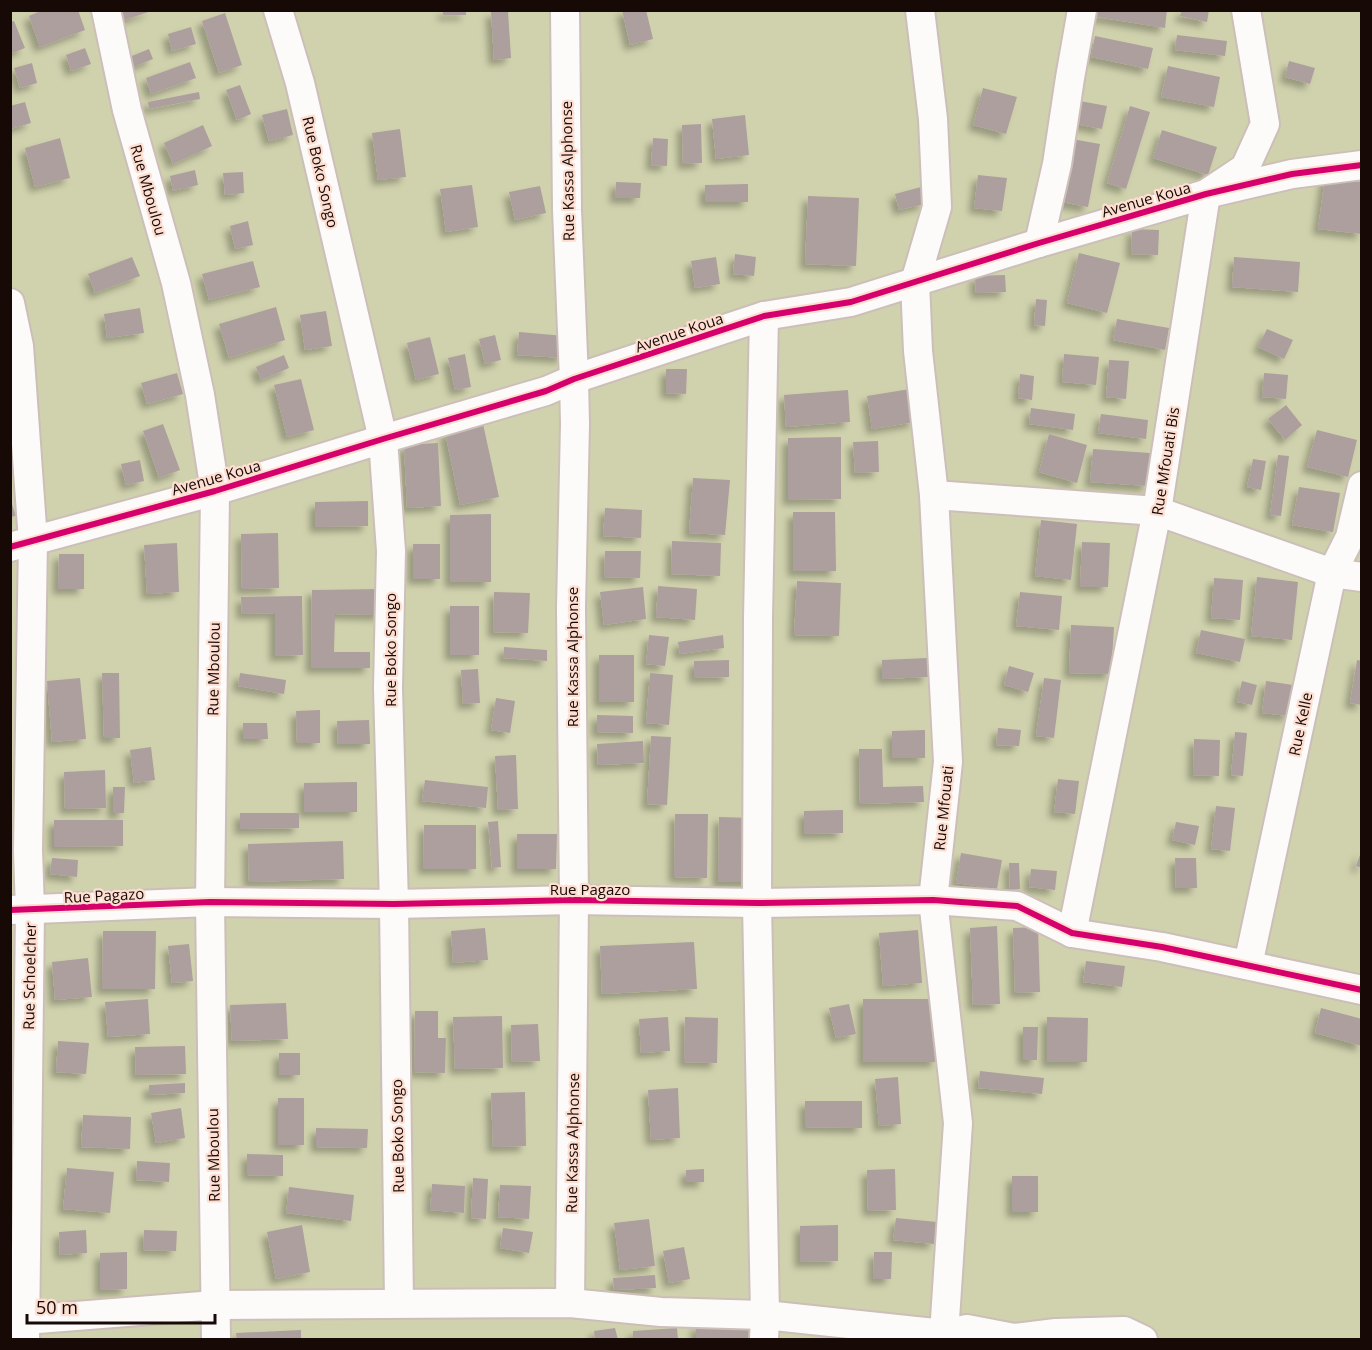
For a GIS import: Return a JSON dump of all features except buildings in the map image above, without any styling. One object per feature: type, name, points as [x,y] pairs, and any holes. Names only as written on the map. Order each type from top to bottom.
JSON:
[{"type":"street","name":"Rue Mboulou","points":[[106,10],[127,110],[176,283],[200,395],[215,491],[210,902],[216,1340]]},
{"type":"street","name":"Rue Boko Songo","points":[[278,10],[300,83],[383,439],[391,551],[388,688],[394,904],[399,1303]]},
{"type":"street","name":"Rue Kassa Alphonse","points":[[565,10],[567,210],[574,379],[571,608],[574,900],[570,1303]]},
{"type":"street","name":"Rue Mfouati","points":[[920,10],[933,119],[937,207],[915,282],[918,351],[934,495],[948,762],[933,900],[958,1123],[944,1334]]},
{"type":"street","points":[[1039,243],[1057,164],[1082,10]]},
{"type":"street","points":[[1206,194],[1245,168],[1265,124],[1246,10]]},
{"type":"street","name":"Avenue Koua","points":[[22,544],[215,491],[546,391],[574,379],[764,316],[851,302],[1206,194],[1292,174],[1362,165]]},
{"type":"street","name":"Rue Mfouati Bis","points":[[1072,933],[1158,511],[1206,194]]},
{"type":"street","name":"Rue Schoelcher","points":[[10,303],[19,346],[28,850],[20,910],[20,1326]]},
{"type":"street","points":[[764,316],[758,618],[757,903],[765,1327]]},
{"type":"street","name":"Rue Kelle","points":[[1248,965],[1332,573],[1350,537],[1362,486]]},
{"type":"street","points":[[934,495],[1158,511],[1332,573],[1362,577]]},
{"type":"street","name":"Rue Pagazo","points":[[20,910],[210,902],[394,904],[574,900],[757,903],[933,900],[1017,906],[1072,933],[1162,948],[1362,990]]},
{"type":"street","points":[[20,1326],[215,1305],[570,1303],[661,1312],[765,1327],[944,1334],[967,1329],[1010,1338],[1056,1333],[1124,1331],[1143,1340]]},
{"type":"green space","points":[[11,11],[1361,11],[1361,1339],[11,1339]]},
{"type":"cycle path","points":[[10,547],[215,491],[546,391],[574,379],[764,316],[851,302],[1206,194],[1292,174],[1362,165]]},
{"type":"cycle path","points":[[10,910],[210,902],[394,904],[574,900],[757,903],[933,900],[1017,906],[1072,933],[1162,947],[1362,990]]}]
